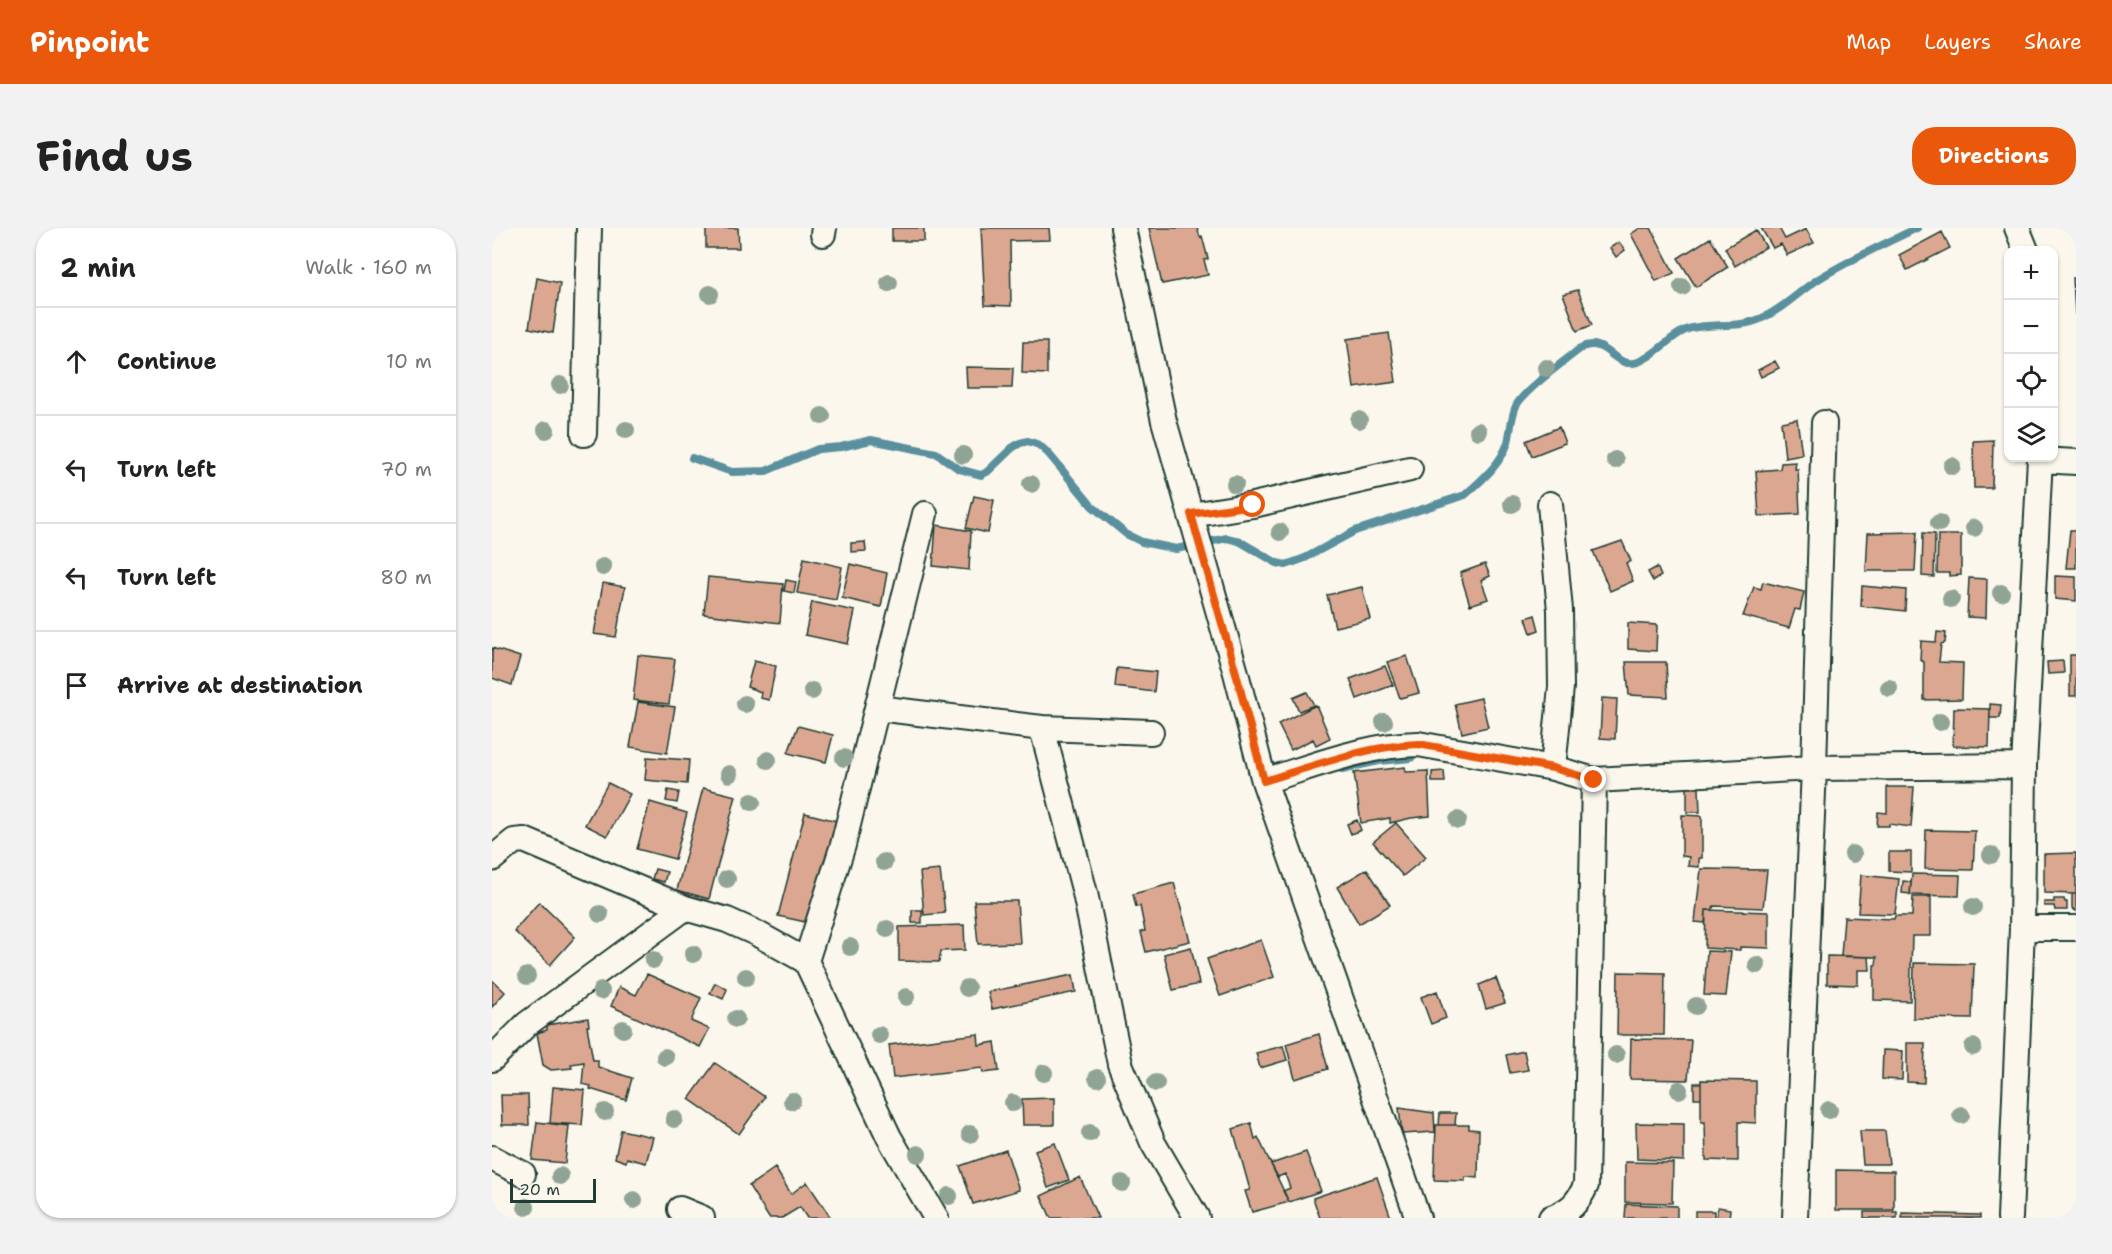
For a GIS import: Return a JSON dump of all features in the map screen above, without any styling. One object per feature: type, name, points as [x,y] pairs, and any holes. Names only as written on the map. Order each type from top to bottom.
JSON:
[{"type":"street","points":[[584,434],[589,228]]},
{"type":"street","points":[[1123,228],[1164,421],[1236,673],[1264,781],[1418,1218]]},
{"type":"street","points":[[2017,228],[2024,246]]},
{"type":"street","points":[[1795,1218],[1814,768],[1824,423]]},
{"type":"street","points":[[2058,460],[2076,462]]},
{"type":"street","points":[[2010,1218],[2022,928],[2024,766],[2040,462]]},
{"type":"street","points":[[1191,514],[1253,505],[1410,469]]},
{"type":"street","points":[[1550,504],[1560,621],[1561,687],[1553,768]]},
{"type":"street","points":[[806,961],[843,845],[925,514]]},
{"type":"street","points":[[877,708],[1042,728],[1151,732]]},
{"type":"street","points":[[1042,728],[1085,893],[1120,1064],[1153,1143],[1197,1218]]},
{"type":"street","points":[[1264,781],[1372,749],[1418,744],[1553,768],[1594,780],[1814,768],[2024,766]]},
{"type":"street","points":[[1551,1218],[1567,1212],[1579,1201],[1586,1185],[1594,780]]},
{"type":"street","points":[[492,859],[514,841],[524,840],[684,908],[727,920],[756,933],[806,961],[889,1137],[936,1218]]},
{"type":"street","points":[[492,1059],[527,1024],[684,908]]},
{"type":"street","points":[[2022,928],[2076,928]]},
{"type":"street","points":[[492,1158],[523,1174]]},
{"type":"building","points":[[706,228],[738,228],[739,248],[706,248]]},
{"type":"building","points":[[892,228],[924,228],[924,241],[892,241]]},
{"type":"building","points":[[981,228],[1049,228],[1050,240],[1010,241],[1011,306],[985,305]]},
{"type":"building","points":[[1149,228],[1197,228],[1200,237],[1202,236],[1208,259],[1204,260],[1208,275],[1162,284]]},
{"type":"building","points":[[1640,228],[1651,228],[1674,273],[1656,281],[1631,234]]},
{"type":"building","points":[[1761,228],[1779,228],[1785,239],[1806,229],[1814,243],[1787,255],[1781,244],[1773,248]]},
{"type":"building","points":[[1756,230],[1766,247],[1735,266],[1725,248]]},
{"type":"building","points":[[1942,232],[1950,248],[1907,270],[1899,255]]},
{"type":"building","points":[[1710,238],[1728,267],[1696,287],[1678,258]]},
{"type":"building","points":[[1619,242],[1625,250],[1616,257],[1610,248]]},
{"type":"building","points":[[537,278],[560,283],[553,333],[529,328]]},
{"type":"building","points":[[2073,278],[2076,278],[2076,314],[2075,314]]},
{"type":"building","points":[[1578,290],[1592,325],[1577,331],[1563,294]]},
{"type":"building","points":[[1389,333],[1396,382],[1354,388],[1347,339]]},
{"type":"building","points":[[1023,342],[1047,342],[1047,374],[1022,373]]},
{"type":"building","points":[[1775,361],[1779,368],[1761,377],[1758,370]]},
{"type":"building","points":[[966,367],[1013,368],[1012,388],[967,388]]},
{"type":"building","points":[[1797,419],[1802,454],[1785,457],[1781,422]]},
{"type":"building","points":[[1559,427],[1565,443],[1532,456],[1526,441]]},
{"type":"building","points":[[1993,440],[1992,488],[1974,488],[1973,441]]},
{"type":"building","points":[[1796,462],[1800,514],[1759,516],[1756,471],[1780,469],[1781,463]]},
{"type":"building","points":[[974,496],[994,500],[988,533],[966,528]]},
{"type":"building","points":[[936,525],[971,531],[969,570],[933,566]]},
{"type":"building","points":[[2070,530],[2076,530],[2076,568],[2066,568]]},
{"type":"building","points":[[1917,532],[1915,571],[1866,571],[1868,533]]},
{"type":"building","points":[[1923,533],[1935,534],[1934,577],[1922,576]]},
{"type":"building","points":[[1938,535],[1961,535],[1961,575],[1949,576],[1949,573],[1937,573]]},
{"type":"building","points":[[1622,541],[1631,561],[1626,563],[1633,581],[1610,591],[1593,551]]},
{"type":"building","points":[[865,542],[866,551],[851,552],[851,543]]},
{"type":"building","points":[[804,558],[842,567],[836,600],[797,593]]},
{"type":"building","points":[[850,564],[887,573],[881,607],[842,598]]},
{"type":"building","points":[[1485,564],[1490,576],[1481,580],[1488,599],[1470,605],[1460,573]]},
{"type":"building","points":[[1657,567],[1661,576],[1653,581],[1648,572]]},
{"type":"building","points":[[2055,576],[2076,577],[2076,601],[2055,599]]},
{"type":"building","points":[[708,577],[783,584],[780,623],[704,614]]},
{"type":"building","points":[[1969,578],[1987,579],[1986,618],[1967,617]]},
{"type":"building","points":[[786,580],[796,582],[794,593],[784,591]]},
{"type":"building","points":[[1763,582],[1804,592],[1800,610],[1795,609],[1789,628],[1743,616],[1754,587],[1761,589]]},
{"type":"building","points":[[603,583],[625,587],[616,637],[594,634]]},
{"type":"building","points":[[1862,586],[1906,590],[1905,611],[1861,606]]},
{"type":"building","points":[[1362,587],[1370,619],[1335,627],[1327,595]]},
{"type":"building","points":[[812,602],[855,611],[848,644],[805,635]]},
{"type":"building","points":[[1535,615],[1539,630],[1531,633],[1526,618]]},
{"type":"building","points":[[1628,623],[1657,625],[1656,651],[1628,649]]},
{"type":"building","points":[[1937,632],[1946,633],[1945,643],[1941,644],[1939,662],[1963,663],[1962,699],[1924,700],[1924,662],[1920,660],[1921,641],[1936,642]]},
{"type":"building","points":[[492,648],[520,657],[512,685],[492,678]]},
{"type":"building","points":[[638,655],[675,659],[669,704],[633,700]]},
{"type":"building","points":[[2070,655],[2076,655],[2076,696],[2070,696]]},
{"type":"building","points":[[1407,656],[1419,693],[1400,698],[1387,662]]},
{"type":"building","points":[[754,661],[776,666],[769,700],[760,698],[761,692],[747,687]]},
{"type":"building","points":[[2063,661],[2064,673],[2048,674],[2047,662]]},
{"type":"building","points":[[1626,662],[1666,662],[1668,697],[1629,695]]},
{"type":"building","points":[[1385,666],[1393,685],[1357,699],[1350,679]]},
{"type":"building","points":[[1117,668],[1156,672],[1154,692],[1115,687]]},
{"type":"building","points":[[1307,692],[1314,705],[1299,711],[1293,698]]},
{"type":"building","points":[[1481,698],[1488,727],[1462,733],[1455,704]]},
{"type":"building","points":[[1602,698],[1617,699],[1615,739],[1600,738]]},
{"type":"building","points":[[638,702],[675,707],[667,753],[630,747]]},
{"type":"building","points":[[1990,704],[2001,705],[2000,718],[1990,718]]},
{"type":"building","points":[[1316,705],[1330,738],[1316,745],[1313,739],[1291,750],[1278,724]]},
{"type":"building","points":[[1954,708],[1990,709],[1989,747],[1953,746]]},
{"type":"building","points":[[798,726],[833,735],[826,762],[788,753]]},
{"type":"building","points":[[647,757],[689,760],[687,784],[645,780]]},
{"type":"building","points":[[1405,767],[1406,772],[1428,771],[1430,816],[1390,823],[1390,818],[1361,823],[1354,773]]},
{"type":"building","points":[[1444,771],[1445,782],[1432,782],[1432,772]]},
{"type":"building","points":[[608,783],[630,794],[607,836],[585,825]]},
{"type":"building","points":[[1687,787],[1699,788],[1700,812],[1687,812]]},
{"type":"building","points":[[1887,787],[1914,787],[1911,827],[1889,824],[1889,826],[1877,826],[1878,812],[1887,813]]},
{"type":"building","points":[[703,788],[736,796],[709,899],[677,890]]},
{"type":"building","points":[[668,790],[679,792],[677,803],[666,801]]},
{"type":"building","points":[[650,802],[687,813],[675,859],[637,849]]},
{"type":"building","points":[[805,813],[837,821],[810,923],[778,916]]},
{"type":"building","points":[[1682,815],[1702,816],[1702,858],[1699,858],[1699,867],[1688,866],[1689,857],[1682,856]]},
{"type":"building","points":[[1357,820],[1361,830],[1351,834],[1347,824]]},
{"type":"building","points":[[1396,823],[1426,857],[1403,876],[1373,842]]},
{"type":"building","points":[[1926,830],[1975,831],[1973,870],[1925,869]]},
{"type":"building","points":[[1889,852],[1911,852],[1911,872],[1889,871]]},
{"type":"building","points":[[2076,853],[2076,894],[2044,893],[2044,854]]},
{"type":"building","points":[[655,869],[667,872],[664,882],[652,879]]},
{"type":"building","points":[[1367,869],[1390,905],[1359,924],[1337,887]]},
{"type":"building","points":[[1701,869],[1767,870],[1763,908],[1714,906],[1712,910],[1706,910],[1705,923],[1695,922]]},
{"type":"building","points":[[940,870],[945,913],[924,915],[920,872]]},
{"type":"building","points":[[1912,874],[1960,875],[1959,896],[1910,895]]},
{"type":"building","points":[[1861,875],[1899,879],[1895,914],[1858,913]]},
{"type":"building","points":[[1903,881],[1911,882],[1910,894],[1902,893]]},
{"type":"building","points":[[1174,883],[1190,941],[1146,952],[1141,932],[1145,931],[1140,906],[1136,907],[1133,894]]},
{"type":"building","points":[[2072,894],[2076,894],[2076,911],[2072,908]]},
{"type":"building","points":[[1913,897],[1931,897],[1931,936],[1912,936],[1910,1001],[1874,1000],[1874,965],[1876,965],[1877,957],[1841,956],[1844,917],[1894,919],[1895,916],[1912,916]]},
{"type":"building","points":[[2054,899],[2064,899],[2067,902],[2067,910],[2055,910],[2054,906],[2044,906],[2044,902],[2054,902]]},
{"type":"building","points":[[974,901],[1017,901],[1020,943],[978,944]]},
{"type":"building","points":[[539,902],[575,937],[550,965],[514,931]]},
{"type":"building","points":[[912,910],[922,910],[922,923],[912,923]]},
{"type":"building","points":[[1706,910],[1769,912],[1769,948],[1740,947],[1740,950],[1705,948]]},
{"type":"building","points":[[964,925],[965,950],[941,951],[939,962],[899,961],[899,927]]},
{"type":"building","points":[[1261,940],[1274,977],[1220,996],[1207,959]]},
{"type":"building","points":[[1191,947],[1199,984],[1173,990],[1164,954]]},
{"type":"building","points":[[1707,951],[1731,952],[1726,996],[1704,995]]},
{"type":"building","points":[[1827,956],[1869,957],[1870,970],[1858,970],[1858,985],[1827,984]]},
{"type":"building","points":[[1914,963],[1974,964],[1972,1019],[1913,1018]]},
{"type":"building","points":[[1618,972],[1665,973],[1664,1035],[1617,1035]]},
{"type":"building","points":[[647,974],[701,998],[691,1021],[709,1029],[700,1047],[611,1006],[619,987],[636,995]]},
{"type":"building","points":[[1073,975],[1076,992],[992,1009],[988,992]]},
{"type":"building","points":[[1496,978],[1505,1003],[1486,1009],[1479,985]]},
{"type":"building","points":[[492,980],[505,992],[492,1007]]},
{"type":"building","points":[[715,983],[727,989],[723,999],[710,993]]},
{"type":"building","points":[[1437,991],[1446,1018],[1431,1024],[1421,997]]},
{"type":"building","points":[[588,1018],[589,1026],[587,1026],[593,1060],[598,1060],[598,1067],[632,1078],[626,1100],[590,1089],[591,1086],[582,1084],[584,1062],[571,1064],[572,1068],[551,1070],[543,1065],[537,1033],[547,1030],[547,1025]]},
{"type":"building","points":[[978,1034],[979,1045],[995,1042],[999,1071],[983,1073],[982,1068],[893,1078],[889,1045]]},
{"type":"building","points":[[1319,1034],[1328,1069],[1295,1079],[1286,1044]]},
{"type":"building","points":[[1631,1039],[1691,1040],[1688,1080],[1630,1079]]},
{"type":"building","points":[[1907,1043],[1925,1043],[1924,1083],[1907,1082]]},
{"type":"building","points":[[1283,1046],[1287,1060],[1260,1068],[1256,1053]]},
{"type":"building","points":[[1883,1050],[1903,1051],[1902,1080],[1882,1079]]},
{"type":"building","points":[[1524,1051],[1528,1070],[1510,1073],[1506,1055]]},
{"type":"building","points":[[715,1063],[765,1097],[739,1134],[689,1099]]},
{"type":"building","points":[[1701,1080],[1756,1081],[1756,1123],[1738,1122],[1738,1161],[1706,1160],[1705,1122],[1701,1122]]},
{"type":"building","points":[[1694,1083],[1701,1083],[1701,1098],[1694,1098]]},
{"type":"building","points":[[553,1087],[585,1090],[582,1125],[550,1123]]},
{"type":"building","points":[[501,1095],[528,1095],[529,1125],[502,1125]]},
{"type":"building","points":[[1054,1098],[1054,1125],[1023,1125],[1022,1099]]},
{"type":"building","points":[[1399,1108],[1434,1113],[1435,1132],[1402,1134]]},
{"type":"building","points":[[1440,1113],[1456,1113],[1455,1125],[1439,1125]]},
{"type":"building","points":[[537,1122],[569,1126],[565,1163],[532,1160]]},
{"type":"building","points":[[1251,1123],[1255,1139],[1258,1137],[1289,1202],[1252,1212],[1245,1191],[1250,1190],[1233,1129]]},
{"type":"building","points":[[1636,1123],[1684,1124],[1684,1161],[1637,1159]]},
{"type":"building","points":[[1436,1125],[1469,1125],[1469,1129],[1479,1130],[1478,1178],[1465,1177],[1465,1181],[1434,1180]]},
{"type":"building","points":[[621,1130],[653,1137],[646,1163],[627,1158],[626,1162],[615,1158]]},
{"type":"building","points":[[1860,1131],[1885,1131],[1889,1164],[1863,1164]]},
{"type":"building","points":[[1055,1143],[1069,1180],[1048,1188],[1035,1150]]},
{"type":"building","points":[[1006,1150],[1019,1190],[973,1204],[960,1166]]},
{"type":"building","points":[[1306,1152],[1321,1191],[1289,1202],[1283,1191],[1290,1188],[1285,1174],[1278,1177],[1271,1164]]},
{"type":"building","points":[[1625,1162],[1673,1163],[1672,1203],[1625,1202]]},
{"type":"building","points":[[775,1168],[791,1194],[807,1182],[831,1218],[807,1218],[800,1207],[782,1218],[769,1218],[749,1186]]},
{"type":"building","points":[[1836,1170],[1894,1171],[1894,1210],[1836,1210]]},
{"type":"building","points":[[1080,1177],[1098,1218],[1051,1218],[1041,1196]]},
{"type":"building","points":[[1377,1177],[1391,1218],[1320,1218],[1313,1198]]},
{"type":"building","points":[[1626,1204],[1677,1206],[1677,1218],[1625,1218]]},
{"type":"building","points":[[1718,1207],[1730,1209],[1729,1218],[1716,1217]]},
{"type":"building","points":[[1695,1211],[1714,1211],[1714,1218],[1695,1218]]},
{"type":"building","points":[[1864,1212],[1897,1212],[1897,1218],[1864,1218]]},
{"type":"building","points":[[1902,1213],[1980,1215],[1980,1218],[1902,1218]]},
{"type":"waterway","points":[[692,458],[732,472],[766,471],[818,449],[841,447],[871,440],[936,453],[959,469],[981,475],[1012,448],[1028,441],[1039,445],[1048,453],[1092,506],[1126,534],[1142,542],[1176,549],[1227,538],[1239,541],[1277,563],[1286,565],[1305,558],[1355,531],[1465,495],[1478,484],[1501,457],[1508,442],[1514,410],[1520,400],[1581,348],[1590,345],[1597,346],[1622,361],[1638,362],[1688,329],[1743,324],[1760,319],[1776,311],[1812,283],[1832,271],[1917,228]]},
{"type":"waterway","points":[[1342,769],[1379,761],[1411,758]]},
{"type":"route","points":[[1253,505],[1191,514],[1264,781],[1372,749],[1418,744],[1553,768],[1594,780]]}]
